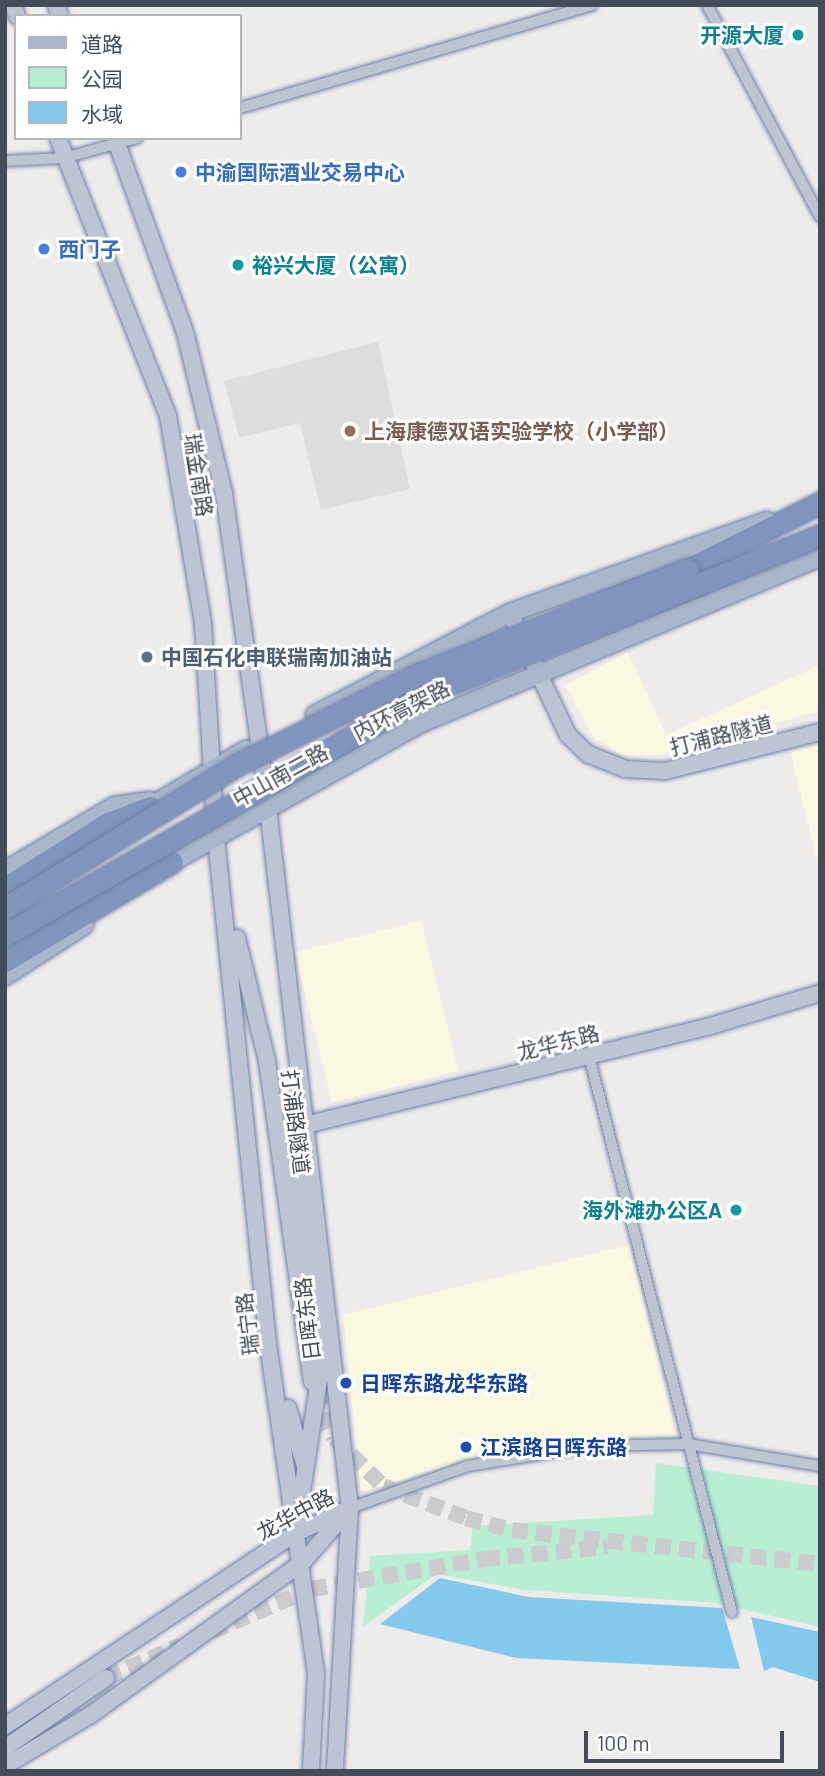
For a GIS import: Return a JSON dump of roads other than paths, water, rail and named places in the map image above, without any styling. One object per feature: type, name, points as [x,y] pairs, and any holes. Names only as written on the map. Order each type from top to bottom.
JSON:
[{"type":"highway","points":[[688,569],[820,503]]},
{"type":"highway","name":"内环高架路","points":[[5,908],[239,764],[415,676],[820,518]]},
{"type":"highway","name":"内环高架路","points":[[5,934],[425,694],[820,535]]},
{"type":"highway","points":[[5,888],[87,835],[155,803]]},
{"type":"highway","points":[[10,956],[172,862]]},
{"type":"main road","name":"瑞金南路","points":[[59,140],[64,158],[117,276],[168,416],[204,624],[216,764],[216,838]]},
{"type":"main road","name":"瑞金南路","points":[[116,141],[185,332],[224,493],[268,808]]},
{"type":"main road","name":"中山南二路","points":[[5,901],[216,764],[510,613],[820,503]]},
{"type":"main road","name":"中山南二路","points":[[5,976],[172,862],[421,723],[534,671],[820,557]]},
{"type":"main road","name":"打浦路隧道","points":[[510,613],[534,671],[568,735],[588,754],[625,769],[665,771],[820,732]]},
{"type":"main road","name":"中山南二路","points":[[5,871],[115,806],[155,803]]},
{"type":"main road","name":"日晖东路","points":[[268,808],[350,1508]]},
{"type":"main road","points":[[216,838],[221,871]]},
{"type":"main road","name":"打浦路隧道","points":[[221,871],[267,1061],[312,1382]]},
{"type":"main road","name":"瑞宁路","points":[[221,871],[268,1344],[279,1387],[295,1534],[303,1562],[316,1675],[311,1771]]},
{"type":"main road","name":"龙华东路","points":[[305,1125],[589,1056],[820,993]]},
{"type":"main road","name":"日晖东路","points":[[295,1534],[306,1479],[320,1374],[294,1147],[305,1125]]},
{"type":"main road","name":"日晖东路","points":[[279,1387],[303,1447],[306,1479]]},
{"type":"main road","points":[[335,1771],[350,1508]]},
{"type":"main road","name":"龙华中路","points":[[5,1726],[295,1534],[350,1508]]},
{"type":"main road","name":"龙华中路","points":[[5,1766],[92,1714],[303,1562],[350,1508]]},
{"type":"main road","points":[[5,1748],[106,1678]]},
{"type":"street","points":[[242,107],[592,5]]},
{"type":"street","points":[[707,5],[820,217]]},
{"type":"street","points":[[5,161],[64,158],[116,141]]},
{"type":"street","points":[[589,1056],[732,1612]]},
{"type":"street","points":[[350,1508],[429,1477],[506,1458],[590,1446],[688,1444],[820,1466]]},
{"type":"water","points":[[440,1578],[528,1597],[722,1608],[740,1669],[516,1658],[380,1624]]},
{"type":"water","points":[[751,1617],[820,1632],[820,1682],[773,1667],[764,1671]]},
{"type":"tunnel","points":[[315,1391],[334,1438],[383,1486],[466,1518],[512,1530],[820,1564]]},
{"type":"tunnel","points":[[211,1632],[311,1589],[484,1559],[607,1547]]},
{"type":"tunnel","points":[[106,1678],[181,1645]]},
{"type":"place","name":"开源大厦","points":[[798,35]]},
{"type":"place","name":"中渝国际酒业交易中心","points":[[181,172]]},
{"type":"place","name":"西门子","points":[[44,249]]},
{"type":"place","name":"裕兴大厦（公寓）","points":[[238,265]]},
{"type":"place","name":"上海康德双语实验学校（小学部）","points":[[350,431]]},
{"type":"place","name":"中国石化申联瑞南加油站","points":[[147,657]]},
{"type":"place","name":"海外滩办公区A","points":[[736,1210]]},
{"type":"place","name":"日晖东路龙华东路","points":[[346,1383]]},
{"type":"place","name":"江滨路日晖东路","points":[[466,1447]]}]
